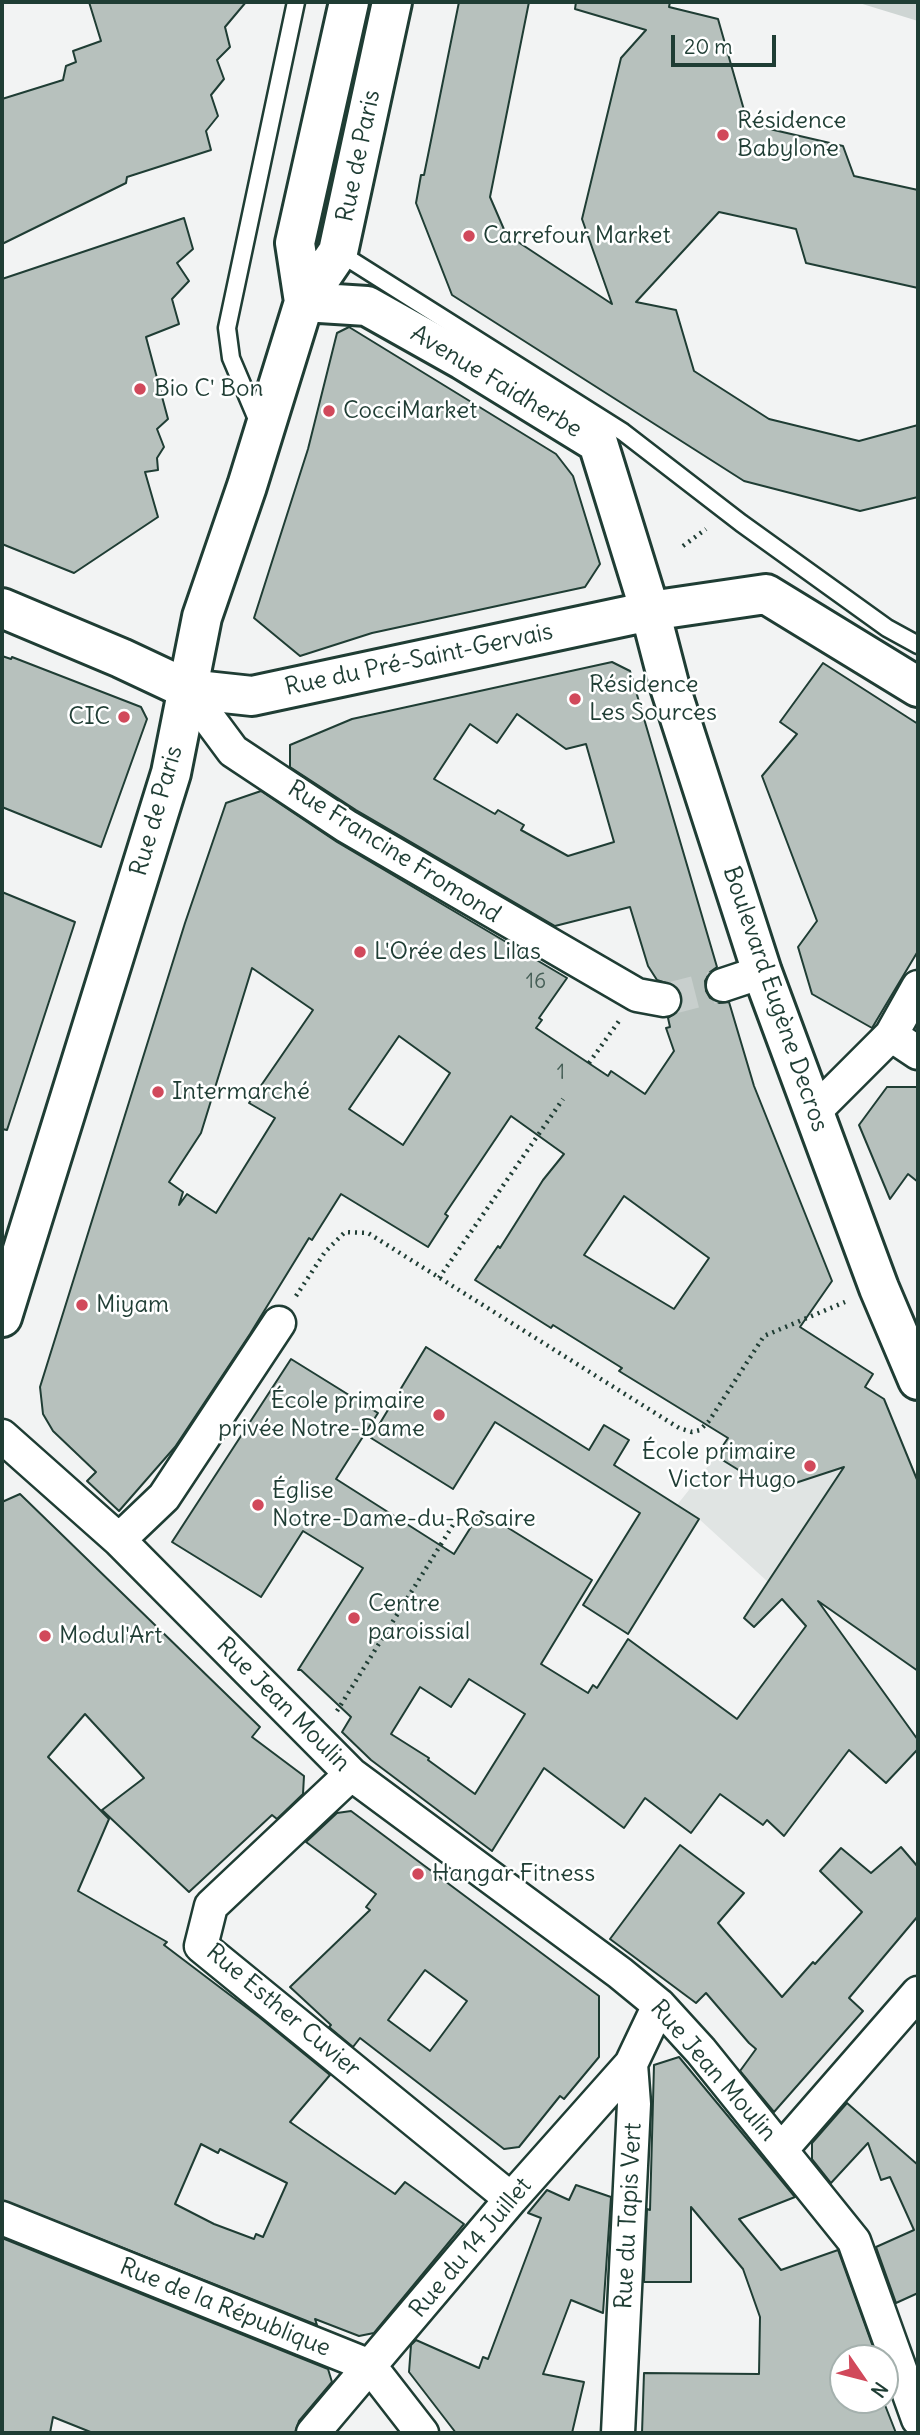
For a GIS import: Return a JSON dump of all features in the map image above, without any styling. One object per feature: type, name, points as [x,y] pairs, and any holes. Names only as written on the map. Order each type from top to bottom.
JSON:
[{"type":"main road","name":"Rue de Paris","points":[[304,302],[295,243],[349,2]]},
{"type":"main road","name":"Rue de Paris","points":[[2,1317],[171,773],[202,617],[247,486],[304,302],[338,252],[392,2]]},
{"type":"main road","name":"Avenue Faidherbe","points":[[304,302],[367,306],[463,360],[598,443],[650,611]]},
{"type":"main road","points":[[650,611],[766,594],[918,687]]},
{"type":"main road","name":"Rue du Pré-Saint-Gervais","points":[[2,608],[187,689],[253,696],[650,611]]},
{"type":"main road","name":"Boulevard Eugène Decros","points":[[650,611],[669,684],[762,972],[879,1287],[918,1380]]},
{"type":"street","name":"Rue Francine Fromond","points":[[187,689],[233,751],[346,826],[637,995],[664,1000]]},
{"type":"street","points":[[723,985],[762,972]]},
{"type":"street","points":[[813,1113],[891,1035],[918,987]]},
{"type":"street","points":[[891,1035],[918,1053]]},
{"type":"street","points":[[119,1541],[164,1497],[279,1323]]},
{"type":"street","name":"Rue Jean Moulin","points":[[2,1436],[119,1541],[351,1774],[620,1973],[659,2005],[701,2051],[854,2241],[918,2419]]},
{"type":"street","name":"Rue Esther Cuvier","points":[[351,1774],[211,1906],[201,1946],[511,2199]]},
{"type":"street","points":[[781,2150],[918,1993]]},
{"type":"street","name":"Rue du Tapis Vert","points":[[618,2433],[634,2104],[631,2064],[659,2005]]},
{"type":"street","name":"Rue du 14 Juillet","points":[[313,2433],[511,2199],[631,2064]]},
{"type":"street","name":"Rue de la République","points":[[2,2218],[370,2366]]},
{"type":"street","points":[[370,2366],[422,2433]]},
{"type":"lane","points":[[262,431],[231,358],[227,328],[296,2]]},
{"type":"lane","points":[[338,252],[623,432],[741,523],[887,628],[918,645]]},
{"type":"path","points":[[683,546],[709,526]]},
{"type":"path","points":[[439,1278],[563,1099]]},
{"type":"path","points":[[279,1323],[325,1252],[345,1232],[368,1233],[679,1428],[692,1432],[700,1430],[709,1421],[764,1336],[879,1287]]},
{"type":"path","points":[[319,1741],[453,1525]]},
{"type":"shaded area","points":[[856,2],[918,2],[918,21]]},
{"type":"shaded area","name":"École primaire Victor Hugo","points":[[798,1326],[873,1374],[865,1387],[884,1399],[916,1476],[806,1626],[768,1582],[699,1519],[677,1505],[716,1456]]},
{"type":"building","points":[[89,2],[246,2],[225,27],[230,47],[217,60],[224,79],[211,95],[218,116],[206,131],[211,150],[127,177],[126,183],[2,244],[2,99],[63,80],[66,66],[76,62],[73,51],[101,41]]},
{"type":"building","points":[[459,2],[529,2],[490,197],[506,234],[612,304],[582,219],[621,58],[646,30],[575,9],[576,2],[670,2],[669,7],[718,19],[748,124],[843,146],[854,176],[918,190],[918,288],[806,263],[796,229],[719,212],[636,302],[676,310],[694,371],[769,419],[859,441],[918,425],[918,497],[860,511],[744,481],[452,295],[416,203]]},
{"type":"building","points":[[184,218],[193,249],[177,263],[189,281],[172,299],[179,324],[146,337],[168,419],[157,429],[164,447],[157,458],[158,470],[145,472],[158,517],[74,573],[2,544],[2,279]]},
{"type":"building","points":[[349,327],[556,454],[573,476],[600,564],[585,587],[372,633],[300,656],[254,618],[308,449],[337,333]]},
{"type":"building","points":[[2,656],[12,657],[141,707],[147,719],[101,847],[2,807]]},
{"type":"building","points":[[612,662],[630,671],[717,967],[705,981],[706,991],[710,998],[719,1003],[729,1002],[754,1086],[832,1281],[800,1327],[873,1374],[865,1387],[884,1399],[918,1482],[918,1671],[818,1601],[918,1740],[918,1749],[886,1783],[849,1750],[784,1836],[767,1820],[763,1825],[720,1794],[691,1833],[645,1798],[624,1828],[544,1768],[492,1851],[371,1760],[342,1732],[351,1717],[298,1670],[363,1568],[303,1531],[261,1597],[172,1542],[291,1359],[378,1413],[336,1479],[454,1554],[481,1511],[592,1580],[541,1664],[588,1693],[593,1685],[597,1688],[628,1639],[737,1719],[806,1626],[782,1599],[754,1627],[744,1618],[844,1467],[774,1490],[766,1487],[716,1456],[728,1438],[619,1371],[622,1368],[553,1325],[551,1328],[475,1280],[498,1246],[500,1248],[543,1180],[564,1154],[511,1116],[445,1214],[448,1216],[428,1247],[341,1194],[312,1240],[309,1238],[250,1334],[175,1447],[119,1511],[87,1481],[96,1472],[53,1431],[43,1414],[40,1387],[185,923],[226,803],[261,791],[337,842],[567,978],[539,1018],[542,1020],[536,1028],[608,1076],[611,1071],[645,1094],[674,1051],[666,1028],[670,1027],[668,1018],[677,1012],[682,1004],[681,995],[675,986],[657,980],[648,966],[630,907],[555,926],[356,810],[290,767],[290,745],[352,719]],"holes":[[[517,714],[566,749],[586,744],[614,842],[568,856],[521,830],[524,825],[498,810],[495,814],[434,779],[470,724],[497,743]],[[252,968],[313,1010],[249,1103],[275,1118],[216,1213],[187,1194],[179,1205],[183,1192],[169,1182],[201,1133]],[[399,1036],[450,1073],[403,1145],[349,1109]],[[624,1196],[709,1258],[674,1309],[584,1255]],[[469,1679],[525,1714],[475,1794],[428,1760],[429,1758],[391,1734],[420,1687],[451,1707]]]},
{"type":"building","points":[[823,663],[918,724],[918,951],[872,1028],[812,994],[798,947],[817,921],[762,776],[797,734],[780,722]]},
{"type":"building","points":[[2,892],[75,922],[7,1130],[2,1129]]},
{"type":"building","points":[[887,1087],[918,1087],[918,1182],[908,1174],[890,1199],[859,1125]]},
{"type":"building","points":[[426,1347],[589,1450],[604,1425],[629,1440],[614,1465],[699,1519],[628,1634],[583,1605],[640,1513],[495,1422],[453,1489],[371,1438]]},
{"type":"building","points":[[20,1494],[260,1727],[252,1737],[304,1776],[303,1794],[277,1819],[272,1815],[189,1892],[102,1810],[144,1778],[85,1714],[48,1757],[109,1819],[78,1891],[167,1942],[164,1945],[330,2075],[290,2122],[395,2194],[405,2182],[464,2224],[374,2333],[359,2336],[315,2319],[317,2325],[2,2200],[2,1502]],"holes":[[[201,2144],[218,2153],[220,2149],[287,2183],[263,2237],[256,2234],[254,2239],[214,2224],[175,2204]]]},
{"type":"building","points":[[351,1811],[599,1996],[599,2057],[564,2099],[560,2096],[519,2147],[504,2149],[360,2038],[353,2047],[290,1987],[370,1910],[366,1907],[376,1894],[306,1842],[337,1813]],"holes":[[[425,1970],[467,2001],[430,2051],[388,2020]]]},
{"type":"building","points":[[680,1845],[744,1893],[718,1923],[782,1997],[862,1912],[820,1871],[841,1848],[871,1873],[901,1847],[918,1867],[918,1916],[849,1998],[863,2011],[774,2112],[740,2071],[756,2049],[706,1993],[696,2003],[610,1939]]},
{"type":"building","points":[[679,2057],[795,2197],[739,2219],[781,2270],[838,2250],[872,2344],[829,2344],[829,2414],[889,2414],[896,2433],[642,2433],[644,2373],[759,2374],[760,2317],[743,2269],[691,2207],[691,2282],[644,2282],[647,2209],[650,2210],[654,2065]]},
{"type":"building","points":[[847,2103],[918,2165],[918,2293],[896,2303],[876,2247],[914,2230],[890,2177],[881,2180],[868,2143],[831,2183],[812,2159],[812,2143]]},
{"type":"building","points":[[576,2185],[611,2197],[603,2313],[571,2300],[543,2374],[584,2382],[572,2433],[456,2433],[409,2372],[411,2345],[416,2340],[479,2368],[483,2357],[488,2359],[541,2218],[528,2213],[547,2190],[569,2200]]},
{"type":"building","points":[[2,2238],[328,2369],[332,2382],[299,2421],[295,2433],[93,2433],[53,2417],[50,2433],[2,2433]]},
{"type":"tunnel","points":[[664,1000],[723,985]]},
{"type":"place","name":"Résidence Babylone","points":[[723,135]]},
{"type":"place","name":"Carrefour Market","points":[[469,236]]},
{"type":"place","name":"Bio C' Bon","points":[[140,389]]},
{"type":"place","name":"CocciMarket","points":[[329,411]]},
{"type":"place","name":"Résidence Les Sources","points":[[575,699]]},
{"type":"place","name":"CIC","points":[[124,717]]},
{"type":"place","name":"L'Orée des Lilas","points":[[360,952]]},
{"type":"place","name":"Intermarché","points":[[158,1092]]},
{"type":"place","name":"Miyam","points":[[82,1305]]},
{"type":"place","name":"École primaire privée Notre-Dame","points":[[439,1415]]},
{"type":"place","name":"École primaire Victor Hugo","points":[[810,1466]]},
{"type":"place","name":"Église Notre-Dame-du-Rosaire","points":[[258,1505]]},
{"type":"place","name":"Centre paroissial","points":[[354,1618]]},
{"type":"place","name":"Modul'Art","points":[[45,1636]]},
{"type":"place","name":"Hangar Fitness","points":[[418,1874]]}]
